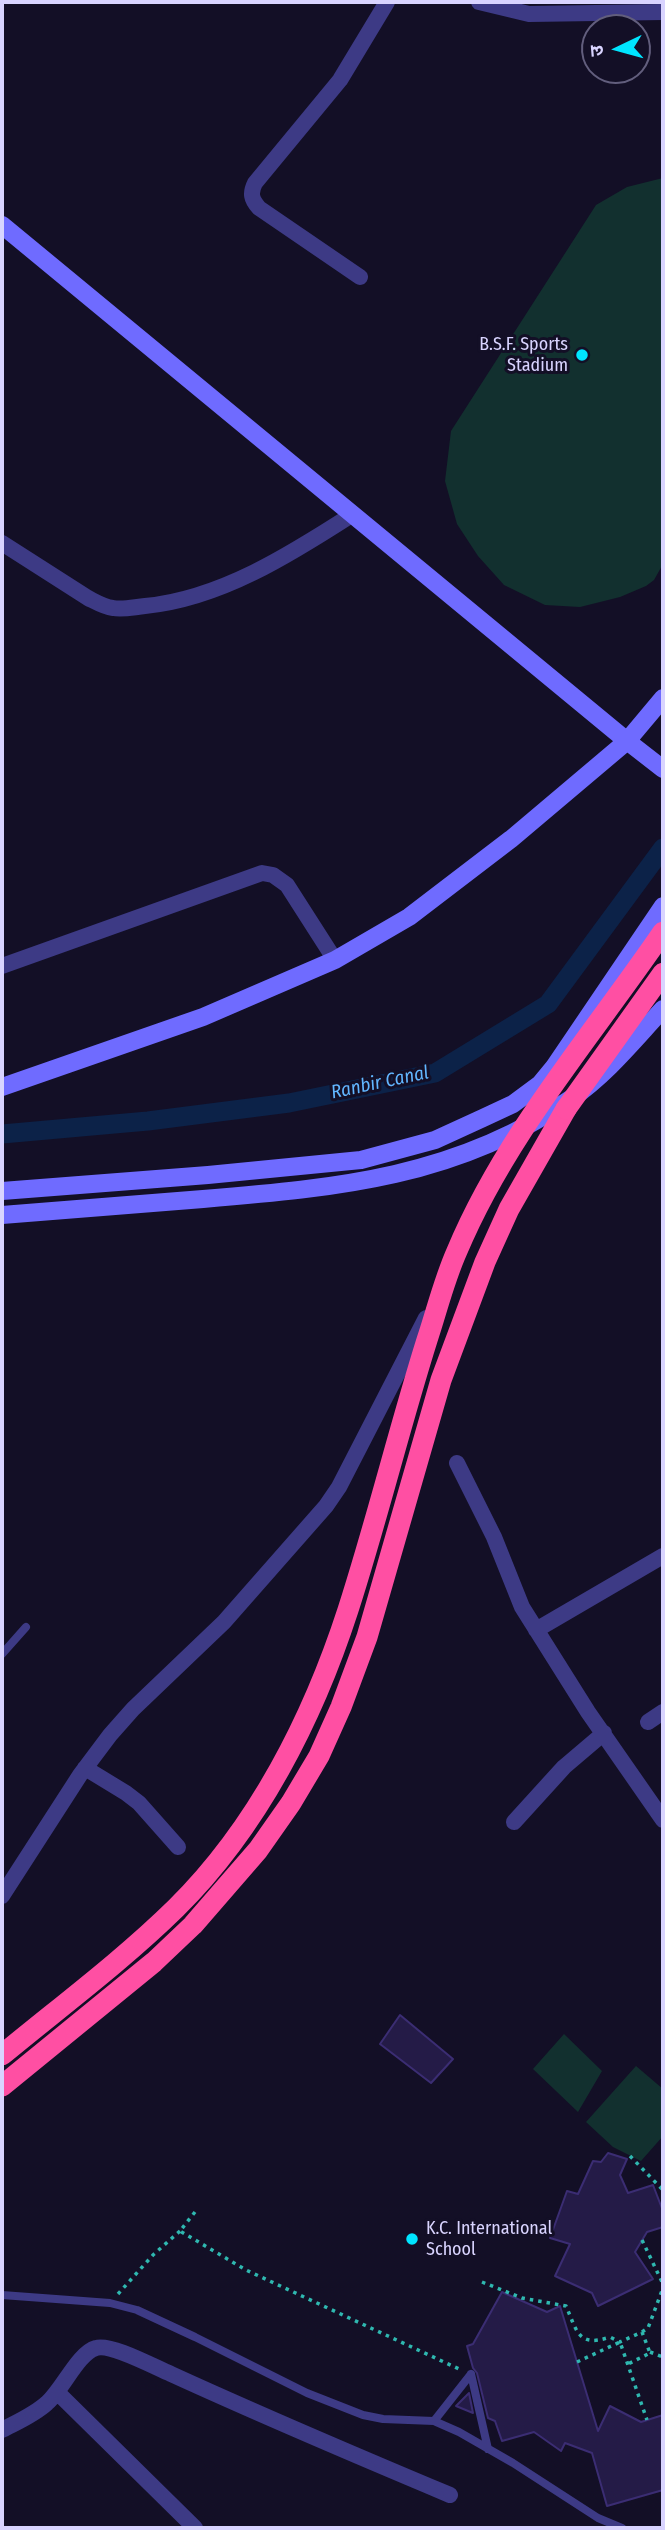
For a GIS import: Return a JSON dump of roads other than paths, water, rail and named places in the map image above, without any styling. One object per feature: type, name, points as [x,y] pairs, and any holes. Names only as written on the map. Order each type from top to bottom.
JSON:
[{"type":"highway","points":[[2,2054],[139,1942],[175,1909],[242,1828],[283,1762],[313,1703],[347,1612],[439,1302],[467,1228],[490,1182],[576,1050],[663,932]]},
{"type":"highway","points":[[2,2086],[155,1962],[193,1925],[258,1850],[291,1804],[325,1744],[367,1637],[441,1380],[485,1262],[509,1209],[566,1109],[663,973]]},
{"type":"street","points":[[360,277],[259,208],[254,202],[252,190],[340,80],[387,2]]},
{"type":"street","points":[[479,2],[529,13],[663,12]]},
{"type":"street","points":[[2,225],[663,769]]},
{"type":"street","points":[[2,543],[102,606],[124,608],[182,600],[255,572],[293,552],[353,514]]},
{"type":"street","points":[[2,1087],[203,1017],[335,960],[409,917],[511,839],[627,741],[663,698]]},
{"type":"street","points":[[2,966],[262,873],[273,875],[287,885],[335,960]]},
{"type":"street","points":[[2,1896],[85,1768],[133,1709],[224,1622],[309,1527],[339,1487],[436,1299],[517,1129],[554,1067],[663,906]]},
{"type":"street","points":[[2,1215],[276,1193],[339,1185],[422,1169],[479,1149],[589,1086],[663,1009],[620,970]]},
{"type":"street","points":[[2,1191],[361,1160],[435,1140],[513,1104],[540,1084],[554,1067]]},
{"type":"street","points":[[457,1463],[494,1537],[517,1598],[588,1712],[663,1820]]},
{"type":"street","points":[[536,1630],[663,1556]]},
{"type":"street","points":[[648,1722],[663,1712]]},
{"type":"street","points":[[514,1822],[564,1767],[604,1733]]},
{"type":"street","points":[[85,1768],[139,1803],[178,1847]]},
{"type":"street","points":[[2,2430],[32,2414],[58,2393],[90,2351],[109,2348],[450,2495]]},
{"type":"street","points":[[58,2393],[195,2528]]},
{"type":"lane","points":[[2,1654],[26,1627]]},
{"type":"lane","points":[[2,2295],[110,2303],[148,2316],[307,2393],[363,2415],[383,2420],[434,2421],[547,2483],[598,2518],[622,2528]]},
{"type":"lane","points":[[434,2421],[471,2374],[488,2449]]},
{"type":"waterway","name":"Ranbir Canal","points":[[2,1134],[148,1121],[289,1103],[435,1073],[548,1004],[663,848]]},
{"type":"place","name":"B.S.F. Sports Stadium","points":[[582,355]]},
{"type":"place","name":"K.C. International School","points":[[412,2239]]}]
